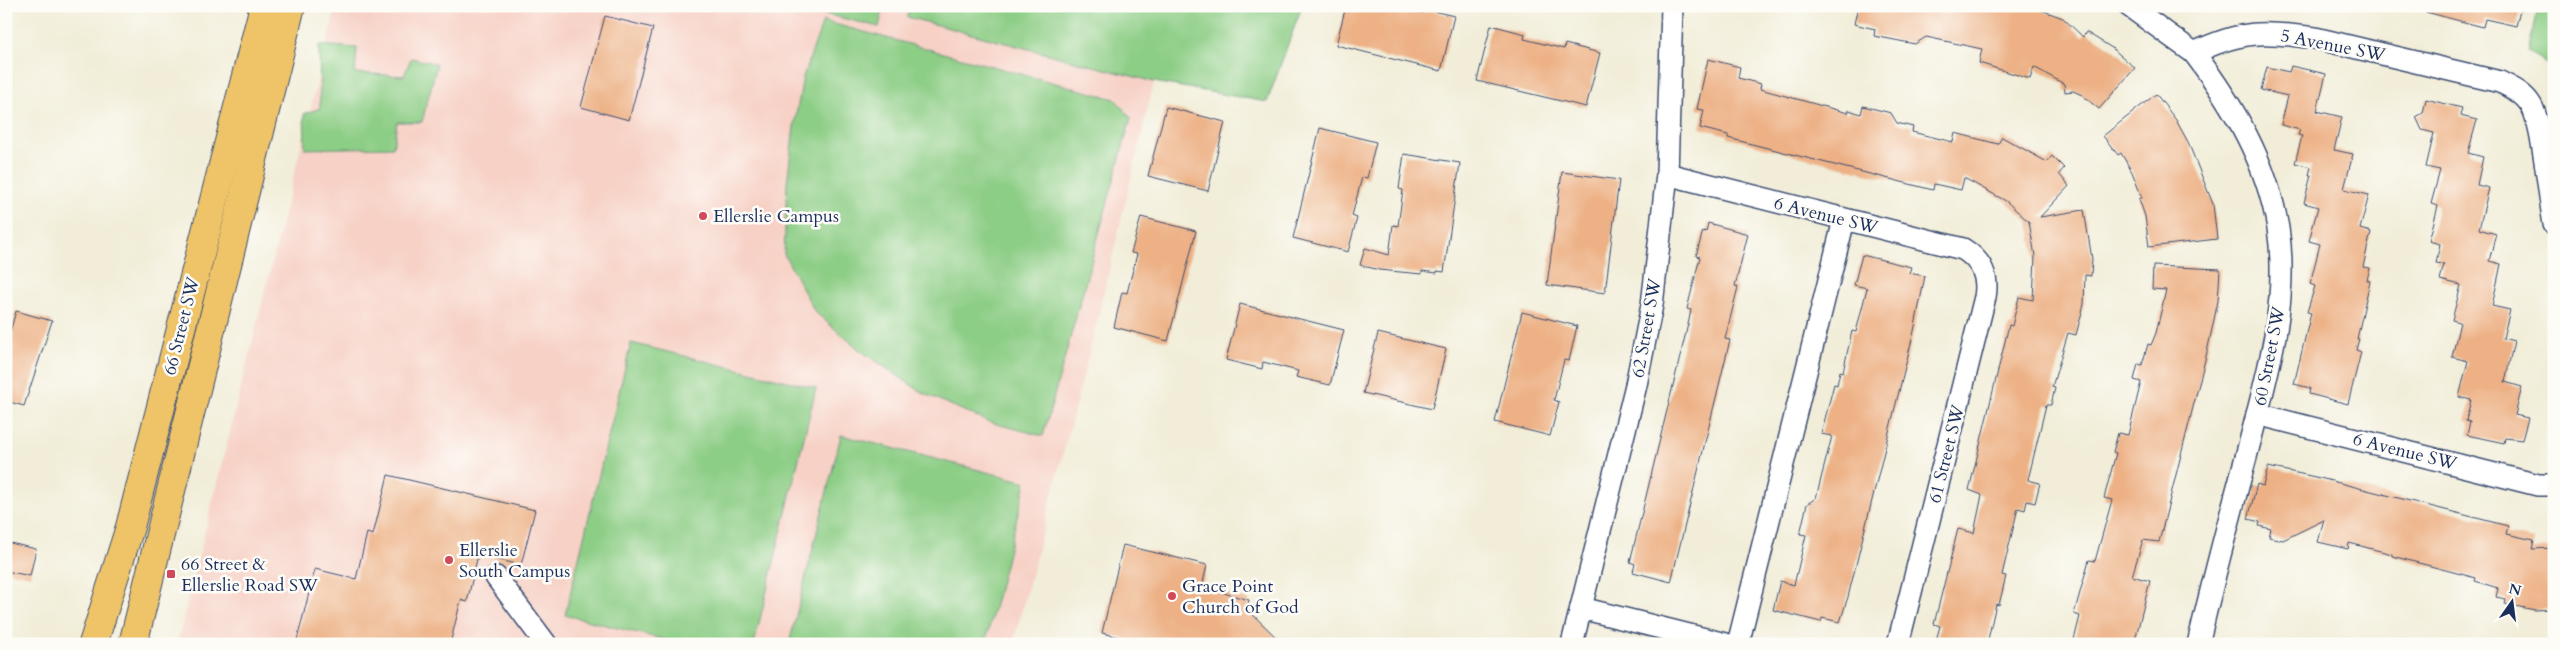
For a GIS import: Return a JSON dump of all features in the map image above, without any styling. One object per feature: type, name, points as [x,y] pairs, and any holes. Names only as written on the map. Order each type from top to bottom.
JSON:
[{"type":"main road","name":"66 Street SW","points":[[93,644],[130,528],[264,6]]},
{"type":"main road","name":"66 Street SW","points":[[132,644],[291,6]]},
{"type":"main road","points":[[106,644],[130,528]]},
{"type":"street","name":"62 Street SW","points":[[1572,644],[1636,384],[1651,313],[1667,174],[1672,6]]},
{"type":"street","points":[[2129,6],[2194,53]]},
{"type":"street","name":"5 Avenue SW","points":[[2194,53],[2240,34],[2259,32],[2287,34],[2315,38],[2500,82],[2521,94],[2536,116],[2554,224]]},
{"type":"street","name":"60 Street SW","points":[[2194,53],[2226,95],[2246,133],[2267,181],[2278,227],[2282,262],[2276,337],[2198,644]]},
{"type":"street","name":"6 Avenue SW","points":[[1667,174],[1963,249],[1980,265]]},
{"type":"street","points":[[1738,644],[1844,220]]},
{"type":"street","name":"61 Street SW","points":[[1898,644],[1988,285],[1980,265]]},
{"type":"street","name":"6 Avenue SW","points":[[2257,414],[2538,485],[2554,485]]},
{"type":"street","points":[[496,577],[546,644]]},
{"type":"street","points":[[1581,608],[1725,644]]},
{"type":"shaded area","name":"Ellerslie Campus","points":[[336,6],[910,6],[908,17],[1154,82],[1090,350],[1013,644],[177,644]]},
{"type":"green space","points":[[791,6],[884,6],[879,27]]},
{"type":"green space","points":[[910,6],[1302,6],[1267,102],[1154,82],[907,17]]},
{"type":"green space","points":[[2539,6],[2554,6],[2554,68],[2528,52]]},
{"type":"green space","points":[[823,21],[1115,99],[1131,118],[1043,436],[989,422],[923,393],[861,351],[815,312],[784,254],[787,183],[794,127],[803,77]]},
{"type":"green space","points":[[319,45],[357,48],[355,73],[404,76],[411,58],[437,64],[422,122],[397,122],[393,147],[305,149],[304,114],[320,108]]},
{"type":"green space","points":[[631,343],[816,388],[754,644],[682,644],[565,615]]},
{"type":"green space","points":[[841,435],[1026,482],[985,644],[789,644]]},
{"type":"building","points":[[1346,6],[1396,6],[1424,13],[1425,9],[1454,16],[1441,71],[1336,45]]},
{"type":"building","points":[[1858,6],[2030,6],[2063,18],[2083,37],[2086,32],[2112,48],[2135,68],[2099,109],[2082,95],[2073,91],[2065,92],[2064,84],[2034,67],[2030,79],[1979,63],[1982,49],[1926,37],[1915,44],[1874,36],[1875,29],[1854,24]]},
{"type":"building","points":[[2427,6],[2521,6],[2516,26],[2485,19],[2483,27],[2426,12]]},
{"type":"building","points":[[605,16],[653,28],[629,120],[581,107]]},
{"type":"building","points":[[1491,25],[1525,34],[1524,39],[1564,49],[1565,44],[1600,53],[1586,107],[1477,81]]},
{"type":"building","points":[[1708,59],[1740,67],[1738,78],[1761,84],[1760,89],[1848,113],[1849,110],[1861,114],[1863,106],[1891,113],[1897,123],[1913,127],[1912,132],[1953,142],[1955,133],[1998,144],[2002,137],[2047,162],[2052,156],[2064,168],[2059,174],[2069,186],[2040,217],[2084,210],[2092,259],[2091,276],[2085,275],[2084,304],[2076,335],[2068,333],[2052,387],[2055,388],[2051,405],[2046,405],[2028,480],[2040,483],[2035,503],[2027,501],[2025,510],[2018,508],[2002,575],[2006,576],[1999,605],[1996,604],[1987,644],[1935,644],[1940,626],[1934,624],[1958,529],[1974,533],[1982,495],[1969,490],[2009,325],[2012,326],[2019,297],[2033,300],[2035,256],[2029,222],[2006,201],[1964,178],[1961,190],[1934,184],[1933,190],[1728,138],[1728,135],[1700,128],[1704,110],[1697,109]]},
{"type":"building","points":[[2291,66],[2326,74],[2317,111],[2342,117],[2334,150],[2353,154],[2344,189],[2369,195],[2360,229],[2371,232],[2363,267],[2370,268],[2367,280],[2370,281],[2357,339],[2359,339],[2356,350],[2361,352],[2348,404],[2309,394],[2310,388],[2294,384],[2311,313],[2307,312],[2315,286],[2310,284],[2320,244],[2309,241],[2318,207],[2304,203],[2311,175],[2309,175],[2311,167],[2295,163],[2302,136],[2298,135],[2300,130],[2281,125],[2288,96],[2261,90],[2267,67],[2289,72]]},
{"type":"building","points":[[2156,94],[2176,120],[2188,142],[2213,204],[2217,239],[2149,247],[2145,216],[2139,199],[2142,198],[2132,172],[2121,153],[2118,155],[2103,136]]},
{"type":"building","points":[[2426,99],[2462,108],[2460,116],[2477,120],[2468,153],[2483,157],[2477,185],[2489,188],[2479,229],[2496,234],[2489,261],[2501,264],[2492,306],[2510,310],[2503,338],[2514,341],[2505,382],[2522,387],[2515,415],[2528,418],[2522,440],[2505,438],[2504,443],[2467,435],[2470,422],[2466,421],[2471,400],[2459,397],[2468,361],[2452,357],[2460,322],[2452,320],[2461,285],[2440,280],[2444,264],[2436,263],[2440,244],[2429,241],[2438,206],[2431,204],[2440,170],[2426,167],[2434,133],[2422,130],[2416,117],[2423,113]]},
{"type":"building","points":[[1166,107],[1225,122],[1208,191],[1148,176]]},
{"type":"building","points":[[1320,128],[1376,142],[1367,178],[1362,177],[1352,216],[1357,218],[1348,252],[1293,238]]},
{"type":"building","points":[[1404,154],[1460,163],[1444,272],[1422,271],[1422,274],[1379,270],[1360,265],[1365,248],[1389,255],[1393,225],[1398,226],[1403,190],[1399,189]]},
{"type":"building","points":[[1562,172],[1619,180],[1605,293],[1547,285]]},
{"type":"building","points":[[1141,217],[1196,231],[1168,341],[1114,327],[1122,292],[1127,293],[1137,254],[1131,253]]},
{"type":"building","points":[[1708,223],[1748,234],[1735,286],[1738,287],[1725,339],[1730,340],[1671,582],[1633,572],[1635,564],[1630,562],[1689,320],[1691,310],[1687,309],[1700,257],[1696,256],[1703,231],[1706,232]]},
{"type":"building","points":[[1862,255],[1911,267],[1909,273],[1925,276],[1914,331],[1848,597],[1840,622],[1822,618],[1821,622],[1773,610],[1780,581],[1794,585],[1806,535],[1800,534],[1807,504],[1816,498],[1832,436],[1821,434],[1834,384],[1837,385],[1840,371],[1843,372],[1852,331],[1856,332],[1867,288],[1854,285]]},
{"type":"building","points":[[2153,266],[2220,269],[2218,301],[2159,542],[2143,540],[2132,576],[2150,581],[2134,644],[2073,644],[2080,616],[2074,614],[2089,560],[2095,561],[2112,500],[2104,498],[2116,453],[2113,452],[2118,433],[2128,435],[2141,382],[2134,380],[2138,364],[2142,365],[2148,344],[2151,345],[2156,333],[2166,290],[2152,289]]},
{"type":"building","points":[[1240,304],[1344,330],[1330,385],[1296,377],[1298,371],[1263,362],[1262,369],[1226,360]]},
{"type":"building","points":[[16,311],[52,321],[24,406],[6,401],[6,346]]},
{"type":"building","points":[[1522,312],[1577,326],[1569,361],[1564,360],[1554,400],[1559,402],[1550,436],[1495,422]]},
{"type":"building","points":[[1378,333],[1446,349],[1432,409],[1363,393]]},
{"type":"building","points":[[2268,467],[2320,478],[2508,526],[2506,534],[2534,540],[2532,549],[2554,548],[2554,609],[2535,610],[2505,604],[2506,599],[2496,597],[2498,588],[2475,581],[2476,578],[2392,556],[2392,554],[2349,543],[2348,549],[2318,542],[2324,520],[2283,540],[2269,537],[2271,529],[2259,526],[2260,522],[2248,519],[2257,484],[2263,486]]},
{"type":"building","name":"Ellerslie South Campus","points":[[388,475],[535,510],[521,565],[478,555],[467,602],[461,600],[450,644],[296,644],[315,569],[356,579],[367,533],[373,535]]},
{"type":"building","points":[[6,542],[36,549],[30,576],[6,571]]},
{"type":"building","name":"Grace Point Church of God","points":[[1123,545],[1207,565],[1202,587],[1249,600],[1247,609],[1283,644],[1126,644],[1127,639],[1102,633]]},
{"type":"place","name":"Ellerslie Campus","points":[[703,216]]},
{"type":"place","name":"Ellerslie South Campus","points":[[449,560]]},
{"type":"place","name":"66 Street & Ellerslie Road SW","points":[[171,574]]},
{"type":"place","name":"Grace Point Church of God","points":[[1172,596]]}]
